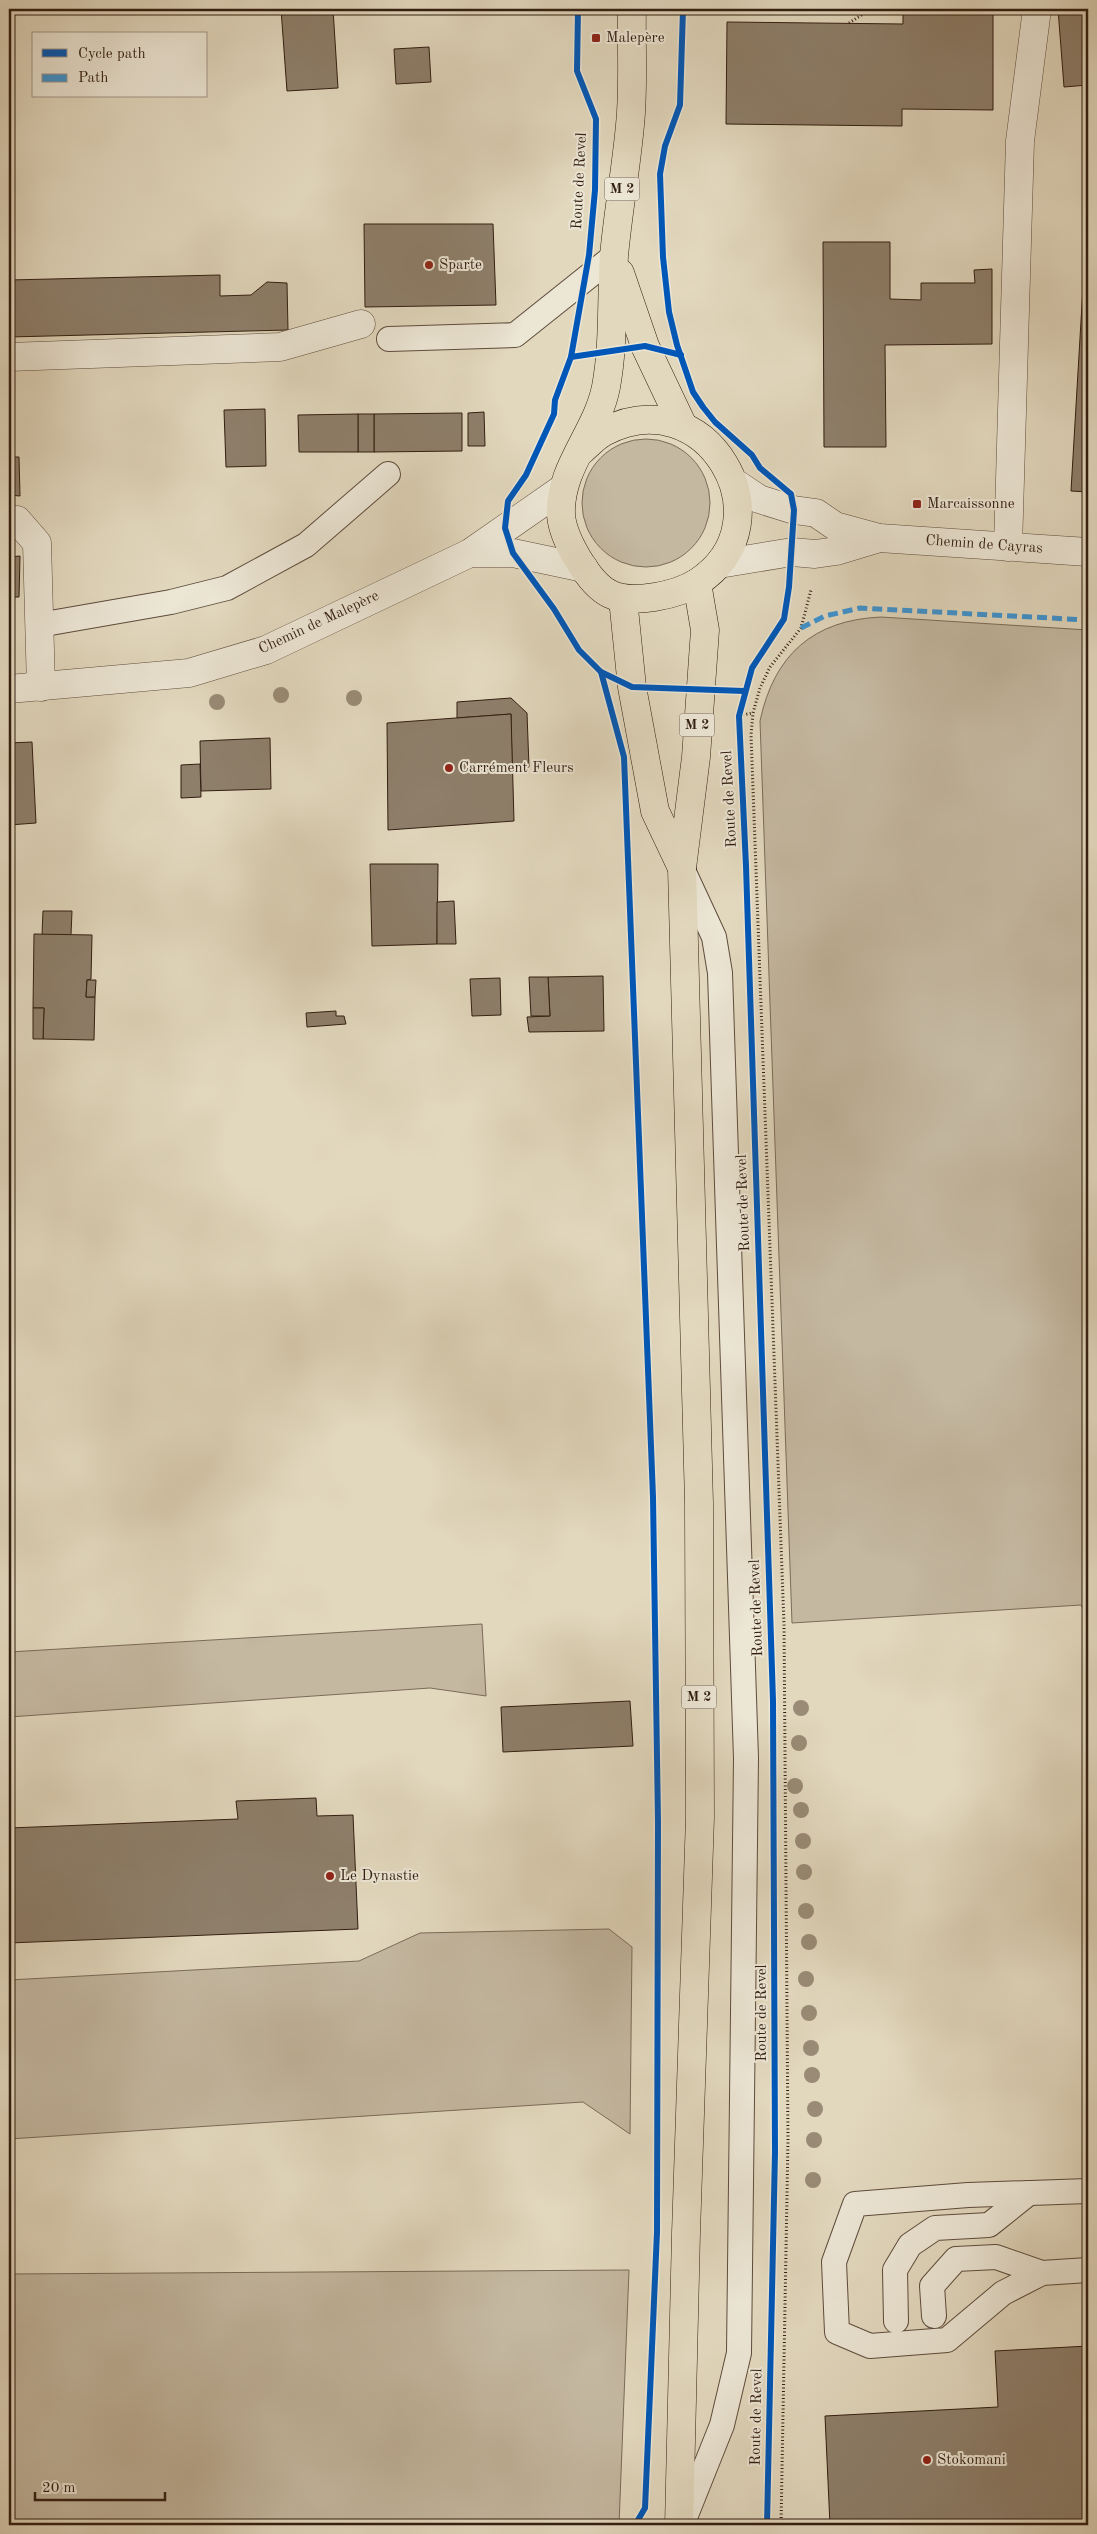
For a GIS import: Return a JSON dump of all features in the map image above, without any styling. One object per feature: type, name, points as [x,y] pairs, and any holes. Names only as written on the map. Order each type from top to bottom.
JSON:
[{"type":"main road","name":"M 2","points":[[581,451],[606,390],[613,341],[614,256],[630,122],[632,9]]},
{"type":"main road","name":"M 2","points":[[614,256],[645,346],[683,426]]},
{"type":"main road","points":[[656,419],[683,426],[706,440],[723,459],[735,483],[738,511],[732,539],[718,564],[697,583],[661,597],[623,599],[608,594],[584,568],[568,544],[561,517],[562,489],[569,469],[581,451],[602,432],[628,422],[656,419]]},
{"type":"main road","name":"Route de Revel","points":[[681,2525],[686,2232],[700,1817],[698,1503],[682,868],[696,758],[705,630],[697,583]]},
{"type":"main road","name":"Route de Revel","points":[[623,599],[632,687],[655,811],[682,868]]},
{"type":"street","points":[[1008,546],[1020,141],[1037,9]]},
{"type":"street","points":[[9,357],[280,347],[361,324]]},
{"type":"street","name":"Chemin de Cayras","points":[[735,483],[759,499],[794,510],[816,513],[835,526],[879,538],[1088,552]]},
{"type":"street","name":"Chemin de Malepère","points":[[9,688],[41,687],[189,673],[266,650],[470,553],[562,489]]},
{"type":"street","points":[[9,520],[17,520],[37,543],[41,687]]},
{"type":"street","name":"Chemin de Cayras","points":[[718,564],[792,552],[815,554],[836,551],[879,538]]},
{"type":"street","name":"Chemin de Malepère","points":[[470,553],[513,553],[584,568]]},
{"type":"lane","points":[[389,339],[515,334],[614,256]]},
{"type":"lane","points":[[39,625],[172,602],[227,588],[306,545],[388,474]]},
{"type":"lane","name":"Route de Revel","points":[[681,2525],[722,2425],[740,2353],[746,1758],[720,973],[714,937],[682,868]]},
{"type":"lane","points":[[1042,2273],[1003,2293],[948,2340],[870,2346],[837,2332],[834,2262],[855,2204],[968,2195],[1088,2191]]},
{"type":"lane","points":[[896,2321],[895,2270],[910,2245],[935,2228],[989,2225],[1030,2193]]},
{"type":"lane","points":[[934,2316],[932,2286],[956,2259],[996,2257],[1042,2273],[1088,2270]]},
{"type":"path","points":[[850,23],[871,9]]},
{"type":"path","points":[[786,636],[801,628]]},
{"type":"path","points":[[739,725],[740,708]]},
{"type":"shaded area","points":[[646,439],[659,440],[671,444],[691,458],[705,478],[709,490],[709,516],[705,528],[691,548],[671,562],[659,566],[646,567],[633,566],[621,562],[601,548],[587,528],[583,516],[582,503],[583,490],[587,478],[601,458],[621,444],[633,440]]},
{"type":"shaded area","points":[[881,617],[1088,630],[1088,1619],[1081,1605],[792,1623],[760,721],[766,698],[775,677],[800,645],[835,625]]},
{"type":"shaded area","points":[[482,1624],[486,1696],[430,1688],[9,1717],[9,1652]]},
{"type":"shaded area","points":[[609,1929],[632,1947],[630,2134],[583,2102],[9,2139],[9,1980],[359,1961],[420,1933]]},
{"type":"shaded area","points":[[629,2270],[619,2525],[9,2525],[9,2274]]},
{"type":"building","points":[[281,9],[333,9],[338,88],[287,91]]},
{"type":"building","points":[[903,9],[993,9],[993,110],[902,109],[902,126],[726,124],[727,22],[903,24]]},
{"type":"building","points":[[1058,9],[1088,9],[1088,85],[1064,87]]},
{"type":"building","points":[[429,47],[431,82],[396,84],[394,49]]},
{"type":"building","name":"Sparte","points":[[364,224],[493,224],[496,305],[365,307]]},
{"type":"building","points":[[823,242],[890,242],[890,299],[921,300],[921,283],[975,283],[974,270],[992,269],[992,344],[885,345],[886,447],[824,447]]},
{"type":"building","points":[[220,275],[220,296],[251,295],[267,282],[287,283],[288,330],[9,337],[9,280]]},
{"type":"building","points":[[1083,287],[1088,287],[1088,492],[1071,491]]},
{"type":"building","points":[[265,409],[266,466],[226,467],[224,410]]},
{"type":"building","points":[[484,412],[485,446],[468,446],[468,413]]},
{"type":"building","points":[[462,413],[462,451],[374,452],[374,414]]},
{"type":"building","points":[[358,414],[374,414],[374,452],[358,452]]},
{"type":"building","points":[[358,414],[358,452],[299,452],[298,415]]},
{"type":"building","points":[[9,457],[19,457],[20,496],[9,495]]},
{"type":"building","points":[[20,556],[19,597],[9,597],[9,557]]},
{"type":"building","points":[[511,698],[527,713],[529,767],[512,768],[511,714],[457,718],[457,702]]},
{"type":"building","points":[[511,714],[514,821],[388,830],[387,723]]},
{"type":"building","points":[[270,738],[271,789],[201,791],[200,741]]},
{"type":"building","points":[[32,742],[36,823],[9,825],[9,743]]},
{"type":"building","points":[[200,764],[201,797],[181,798],[181,765]]},
{"type":"building","points":[[370,864],[438,864],[437,944],[372,946]]},
{"type":"building","points":[[454,901],[456,944],[437,944],[437,902]]},
{"type":"building","points":[[43,911],[72,911],[71,935],[42,935]]},
{"type":"building","points":[[34,934],[92,935],[91,979],[87,980],[86,997],[95,997],[94,1040],[43,1039],[44,1008],[33,1008]]},
{"type":"building","points":[[603,976],[604,1031],[529,1032],[527,1017],[550,1016],[548,977]]},
{"type":"building","points":[[529,977],[548,977],[550,1016],[531,1016]]},
{"type":"building","points":[[500,978],[501,1015],[472,1016],[470,979]]},
{"type":"building","points":[[87,980],[96,980],[95,997],[86,997]]},
{"type":"building","points":[[33,1008],[44,1008],[43,1039],[33,1039]]},
{"type":"building","points":[[336,1011],[336,1016],[344,1016],[346,1024],[307,1027],[306,1013]]},
{"type":"building","points":[[630,1701],[633,1746],[503,1752],[501,1707]]},
{"type":"building","points":[[316,1798],[317,1816],[353,1815],[358,1929],[9,1943],[9,1828],[238,1819],[236,1801]]},
{"type":"building","points":[[1088,2346],[1088,2525],[830,2525],[825,2416],[998,2407],[995,2351]]},
{"type":"marked path","points":[[801,628],[825,616],[860,608],[1088,620]]},
{"type":"cycle path","points":[[578,9],[577,71],[596,119],[595,190],[589,255],[571,357],[555,400],[554,414],[526,475],[508,501],[505,528],[513,553],[554,609],[579,650],[601,672],[632,687],[744,691]]},
{"type":"cycle path","points":[[683,9],[680,105],[665,146],[660,174],[663,257],[669,312],[677,345],[693,392],[715,422],[752,455],[760,468],[791,494],[794,510],[789,587],[784,619],[752,668],[739,716],[746,866],[773,1701],[775,2152],[767,2525]]},
{"type":"cycle path","points":[[571,357],[645,346],[681,355]]},
{"type":"cycle path","points":[[601,672],[624,757],[653,1497],[658,1822],[657,2232],[645,2508],[635,2525]]},
{"type":"place","name":"Malepère","points":[[596,38]]},
{"type":"place","name":"Sparte","points":[[429,265]]},
{"type":"place","name":"Marcaissonne","points":[[917,504]]},
{"type":"place","name":"Carrément Fleurs","points":[[449,768]]},
{"type":"place","name":"Le Dynastie","points":[[330,1876]]},
{"type":"place","name":"Stokomani","points":[[927,2460]]}]
